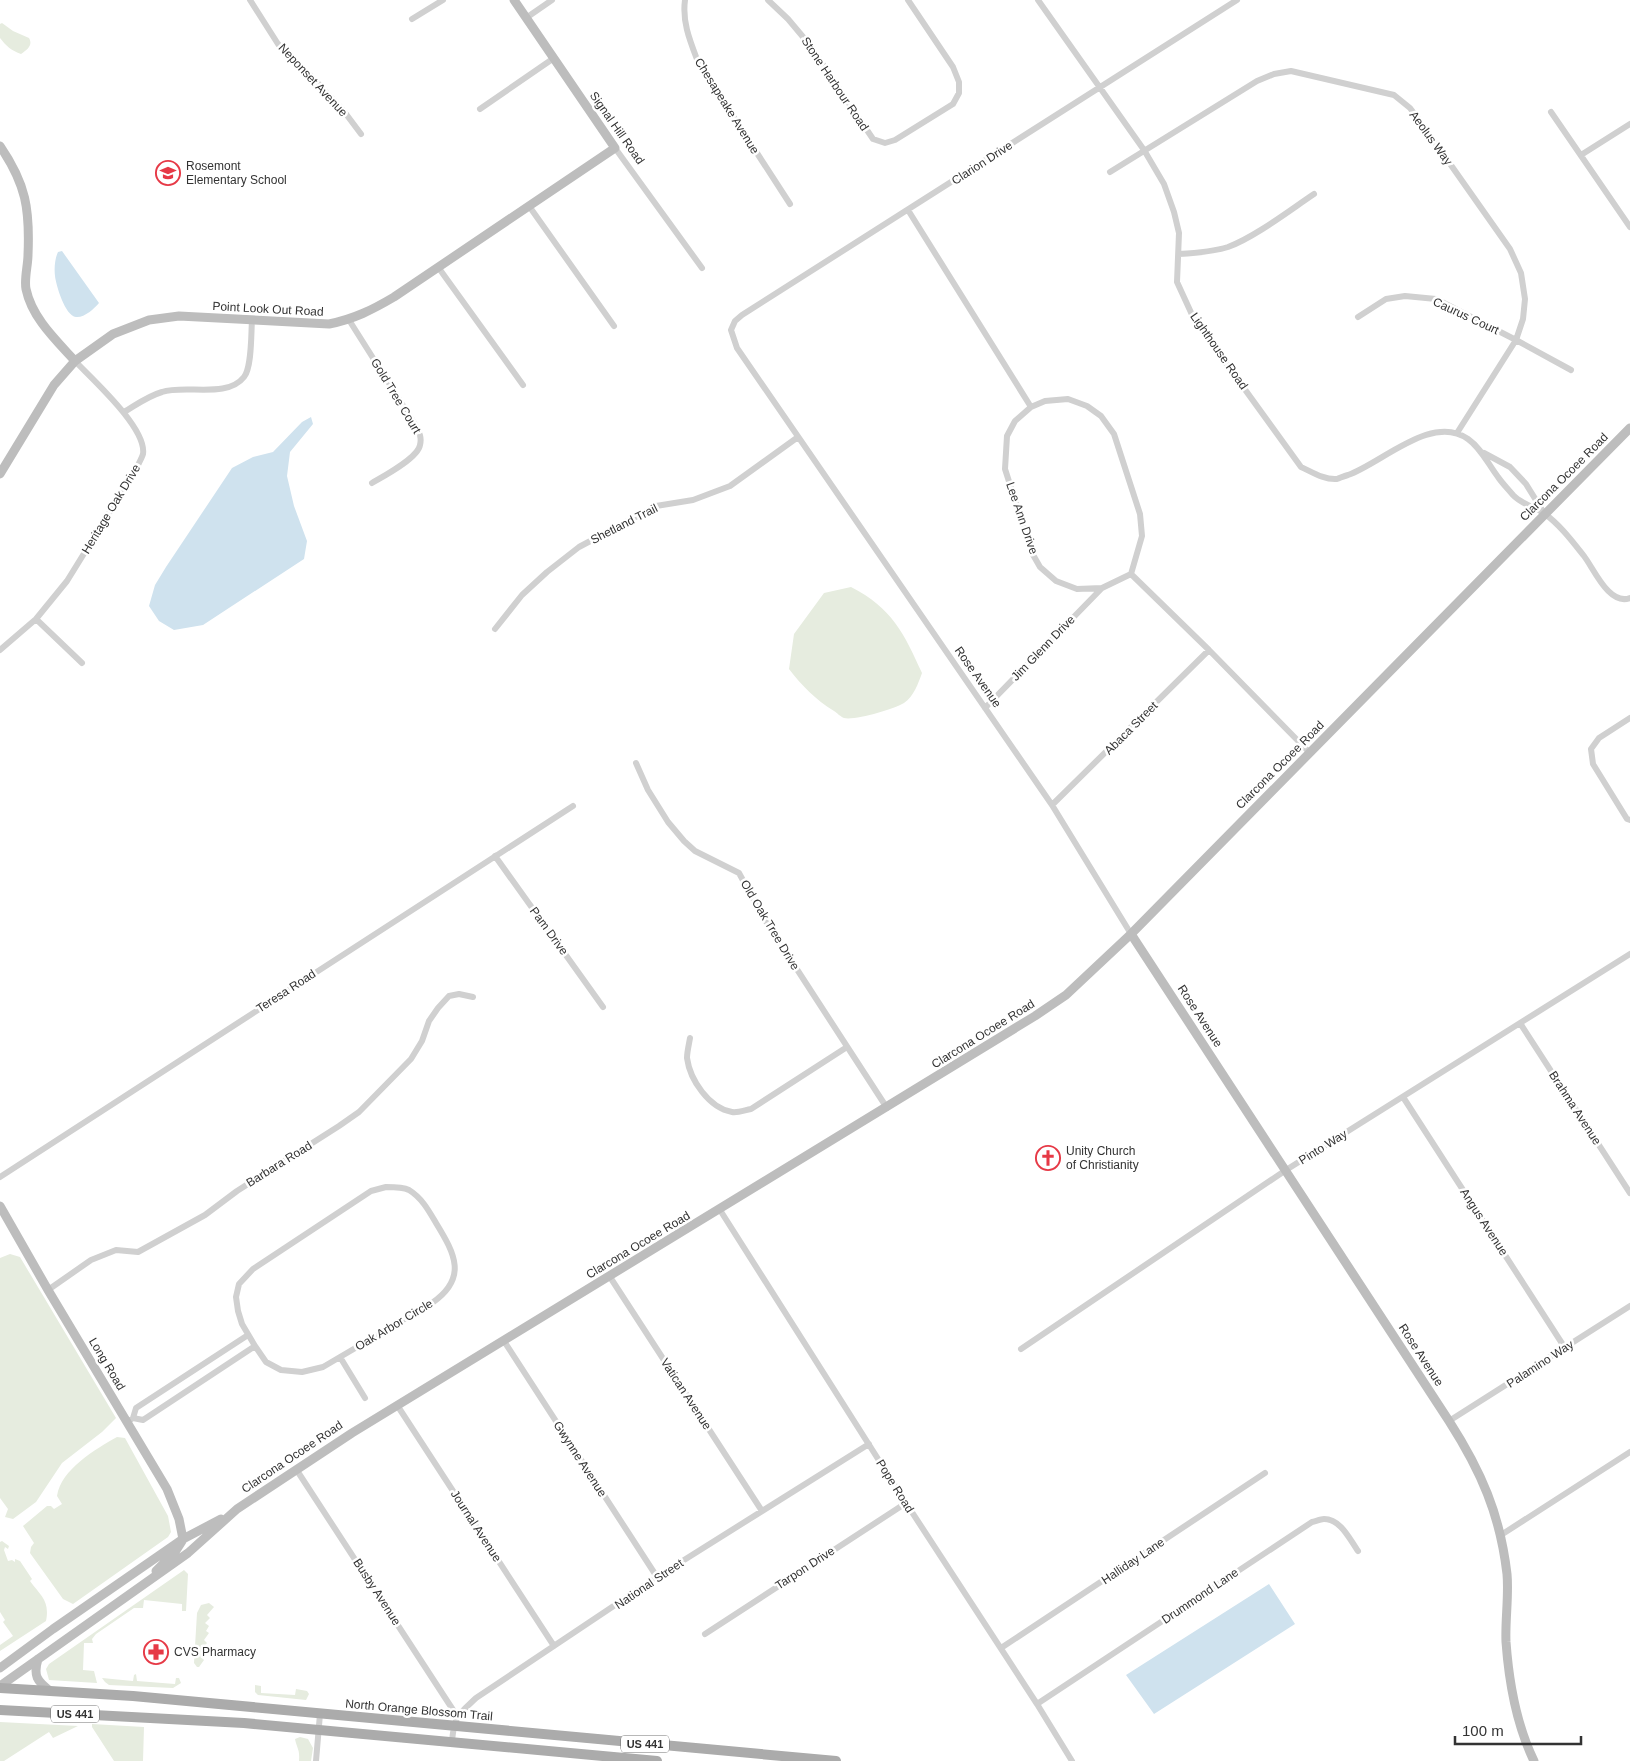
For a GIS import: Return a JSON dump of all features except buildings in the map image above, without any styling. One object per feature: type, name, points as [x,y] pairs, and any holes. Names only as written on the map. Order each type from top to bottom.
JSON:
[{"type":"main road","name":"North Orange Blossom Trail","points":[[0,1687],[133,1696],[453,1726],[736,1757],[836,1761]]},
{"type":"main road","name":"US 441","points":[[0,1710],[176,1719],[319,1730],[657,1761]]},
{"type":"street","name":"Neponset Avenue","points":[[250,0],[278,44],[343,110],[361,134]]},
{"type":"street","points":[[412,19],[442,0]]},
{"type":"street","name":"Signal Hill Road","points":[[514,0],[615,148],[702,268]]},
{"type":"street","points":[[526,18],[552,0]]},
{"type":"street","name":"Chesapeake Avenue","points":[[685,0],[683,14],[688,36],[698,62],[790,204]]},
{"type":"street","name":"Stone Harbour Road","points":[[768,0],[788,19],[808,44],[873,139],[885,142],[895,140],[953,104],[959,93],[959,82],[953,67],[908,0]]},
{"type":"street","name":"Lighthouse Road","points":[[1038,0],[1144,150],[1164,184],[1179,233],[1177,282],[1194,319],[1301,467],[1320,476],[1337,479],[1362,470],[1416,438],[1436,432],[1457,432]]},
{"type":"street","name":"Clarion Drive","points":[[731,330],[735,321],[742,315],[1237,0]]},
{"type":"street","points":[[480,109],[554,58]]},
{"type":"street","name":"Aeolus Way","points":[[1110,172],[1257,81],[1274,74],[1291,71],[1394,95],[1410,108],[1510,249],[1521,273],[1525,299],[1523,319],[1516,340],[1457,432]]},
{"type":"street","points":[[1551,112],[1630,227]]},
{"type":"street","points":[[1581,155],[1630,124]]},
{"type":"street","points":[[0,146],[19,176],[26,198],[29,223],[25,287],[32,308],[46,329],[75,362]]},
{"type":"street","name":"Point Look Out Road","points":[[0,474],[54,385],[75,362],[113,334],[149,320],[179,316],[329,324],[349,320],[394,297],[615,148]]},
{"type":"street","points":[[1179,254],[1210,252],[1230,246],[1314,194]]},
{"type":"street","points":[[529,206],[614,326]]},
{"type":"street","points":[[908,210],[1031,407]]},
{"type":"street","points":[[438,267],[523,385]]},
{"type":"street","name":"Caurus Court","points":[[1358,317],[1386,299],[1404,296],[1436,299],[1571,370]]},
{"type":"street","points":[[124,412],[162,391],[231,387],[244,377],[248,367],[252,320]]},
{"type":"street","name":"Gold Tree Court","points":[[349,320],[421,436],[420,447],[411,458],[372,483]]},
{"type":"street","name":"Rose Avenue","points":[[731,330],[737,348],[1052,805],[1132,934],[1449,1421],[1479,1473],[1488,1493],[1501,1535],[1507,1576],[1506,1642],[1513,1694],[1518,1722],[1534,1761]]},
{"type":"street","name":"Heritage Oak Drive","points":[[0,650],[36,619],[67,581],[136,468],[143,453],[139,435],[124,412],[75,362]]},
{"type":"street","name":"Lee Ann Drive","points":[[1068,399],[1087,406],[1101,416],[1114,434],[1140,514],[1142,536],[1131,574],[1102,588],[1077,589],[1056,581],[1040,567],[1032,553],[1005,469],[1007,436],[1015,421],[1031,407],[1045,401],[1068,399]]},
{"type":"street","name":"Clarcona Ocoee Road","points":[[0,1668],[183,1539],[232,1513],[296,1468],[397,1405],[887,1108],[1066,995],[1132,934],[1630,428]]},
{"type":"street","points":[[1457,432],[1469,439],[1482,452],[1498,478],[1515,497],[1545,514]]},
{"type":"street","name":"Shetland Trail","points":[[495,629],[522,595],[579,547],[656,506],[693,500],[730,486],[798,437]]},
{"type":"street","points":[[1482,452],[1510,467],[1526,484],[1545,514],[1572,541],[1610,593],[1617,598],[1630,598]]},
{"type":"street","points":[[1131,574],[1310,752]]},
{"type":"street","name":"Jim Glenn Drive","points":[[985,708],[1102,588]]},
{"type":"street","points":[[36,619],[82,663]]},
{"type":"street","name":"Abaca Street","points":[[1052,805],[1209,650]]},
{"type":"street","points":[[1630,718],[1599,738],[1590,749],[1592,764],[1627,819],[1630,820]]},
{"type":"street","name":"Old Oak Tree Drive","points":[[636,763],[648,790],[668,822],[684,841],[696,851],[739,873],[763,917],[887,1108]]},
{"type":"street","name":"Teresa Road","points":[[0,1177],[573,806]]},
{"type":"street","name":"Pam Drive","points":[[495,856],[602,1006]]},
{"type":"street","name":"Pinto Way","points":[[1021,1349],[1286,1170],[1630,954]]},
{"type":"street","name":"Barbara Road","points":[[48,1290],[92,1260],[116,1250],[138,1252],[205,1215],[238,1191],[339,1126],[359,1112],[411,1059],[422,1041],[429,1021],[449,996],[459,994],[473,997]]},
{"type":"street","name":"Brahma Avenue","points":[[1520,1023],[1630,1193]]},
{"type":"street","points":[[690,1038],[687,1057],[693,1077],[705,1095],[717,1107],[734,1113],[751,1109],[847,1047]]},
{"type":"street","name":"Angus Avenue","points":[[1403,1097],[1565,1348]]},
{"type":"street","name":"Oak Arbor Circle","points":[[386,1187],[408,1189],[423,1202],[451,1248],[456,1270],[451,1284],[443,1294],[432,1303],[323,1367],[302,1372],[280,1370],[266,1362],[248,1335],[238,1311],[236,1297],[239,1284],[253,1269],[371,1192],[386,1187]]},
{"type":"street","name":"Long Road","points":[[0,1206],[48,1290],[130,1420],[167,1489],[179,1520],[183,1539]]},
{"type":"street","name":"Pope Road","points":[[720,1210],[1072,1761]]},
{"type":"street","name":"Vatican Avenue","points":[[610,1277],[762,1511]]},
{"type":"street","name":"Palamino Way","points":[[1449,1421],[1630,1306]]},
{"type":"street","points":[[248,1335],[136,1408],[130,1420],[143,1420],[255,1346]]},
{"type":"street","name":"Gwynne Avenue","points":[[504,1341],[657,1577]]},
{"type":"street","points":[[340,1357],[365,1398]]},
{"type":"street","name":"Journal Avenue","points":[[397,1405],[554,1646]]},
{"type":"street","name":"National Street","points":[[452,1742],[453,1726],[457,1716],[476,1698],[657,1577],[869,1444]]},
{"type":"street","points":[[1501,1535],[1630,1452]]},
{"type":"street","name":"Busby Avenue","points":[[296,1468],[457,1716]]},
{"type":"street","name":"Halliday Lane","points":[[1001,1648],[1265,1473]]},
{"type":"street","name":"Tarpon Drive","points":[[705,1634],[906,1503]]},
{"type":"street","name":"Clarcona Ocoee Road","points":[[0,1687],[188,1554],[232,1513]]},
{"type":"street","name":"Drummond Lane","points":[[1037,1704],[1312,1522],[1324,1519],[1335,1522],[1342,1528],[1358,1551]]},
{"type":"street","points":[[135,1590],[175,1552],[183,1539]]},
{"type":"street","points":[[38,1659],[36,1667],[37,1677],[40,1683],[50,1691]]},
{"type":"street","points":[[316,1761],[320,1714]]},
{"type":"shaded area","points":[[2,23],[13,31],[29,38],[29,47],[21,54],[9,48],[0,38],[0,24]]},
{"type":"shaded area","points":[[851,587],[865,595],[887,613],[909,646],[922,673],[913,693],[904,703],[874,714],[856,718],[844,718],[815,697],[789,669],[794,634],[824,593]]},
{"type":"shaded area","points":[[10,1254],[20,1257],[116,1418],[102,1432],[62,1463],[36,1502],[13,1519],[5,1517],[8,1509],[0,1498],[0,1258]]},
{"type":"shaded area","points":[[117,1437],[125,1438],[168,1516],[171,1532],[168,1537],[73,1604],[63,1599],[30,1553],[34,1543],[23,1526],[47,1506],[51,1506],[54,1509],[62,1504],[57,1496],[65,1477],[99,1447]]},
{"type":"shaded area","points":[[2,1541],[9,1546],[8,1549],[5,1547],[4,1550],[8,1561],[12,1560],[15,1562],[15,1559],[20,1561],[32,1579],[30,1581],[46,1604],[47,1614],[46,1621],[0,1651],[0,1645],[13,1636],[3,1622],[5,1620],[0,1612],[0,1542]]},
{"type":"shaded area","points":[[184,1570],[188,1574],[186,1611],[182,1611],[182,1604],[144,1600],[143,1608],[134,1608],[96,1634],[92,1639],[93,1643],[84,1643],[83,1670],[94,1671],[97,1683],[49,1680],[46,1669],[49,1664]]},
{"type":"shaded area","points":[[209,1603],[214,1607],[207,1615],[210,1618],[205,1623],[209,1626],[206,1631],[209,1633],[204,1640],[207,1643],[202,1649],[205,1652],[201,1657],[204,1660],[197,1667],[194,1663],[197,1613],[201,1605]]},
{"type":"shaded area","points":[[136,1674],[137,1681],[175,1684],[176,1678],[179,1678],[181,1683],[173,1688],[109,1685],[102,1678],[133,1681]]},
{"type":"shaded area","points":[[255,1685],[261,1686],[261,1693],[295,1695],[296,1689],[307,1691],[309,1694],[306,1700],[258,1695],[255,1692]]},
{"type":"shaded area","points":[[0,1722],[78,1726],[53,1738],[49,1732],[4,1761],[0,1761]]},
{"type":"shaded area","points":[[92,1724],[144,1727],[143,1761],[114,1761],[92,1727]]},
{"type":"shaded area","points":[[300,1737],[308,1739],[313,1748],[311,1761],[299,1761],[299,1751],[295,1739]]},
{"type":"water","points":[[62,251],[99,303],[85,315],[79,317],[72,315],[68,311],[59,293],[55,266],[58,252]]},
{"type":"water","points":[[311,417],[313,424],[290,452],[287,476],[294,506],[307,541],[304,559],[203,625],[174,630],[159,621],[149,606],[155,585],[232,468],[253,457],[273,452],[302,422]]},
{"type":"water","points":[[1269,1584],[1295,1624],[1154,1714],[1126,1675]]},
{"type":"place","name":"Rosemont Elementary School","points":[[168,173]]},
{"type":"place","name":"Unity Church of Christianity","points":[[1048,1158]]},
{"type":"place","name":"CVS Pharmacy","points":[[156,1652]]}]
